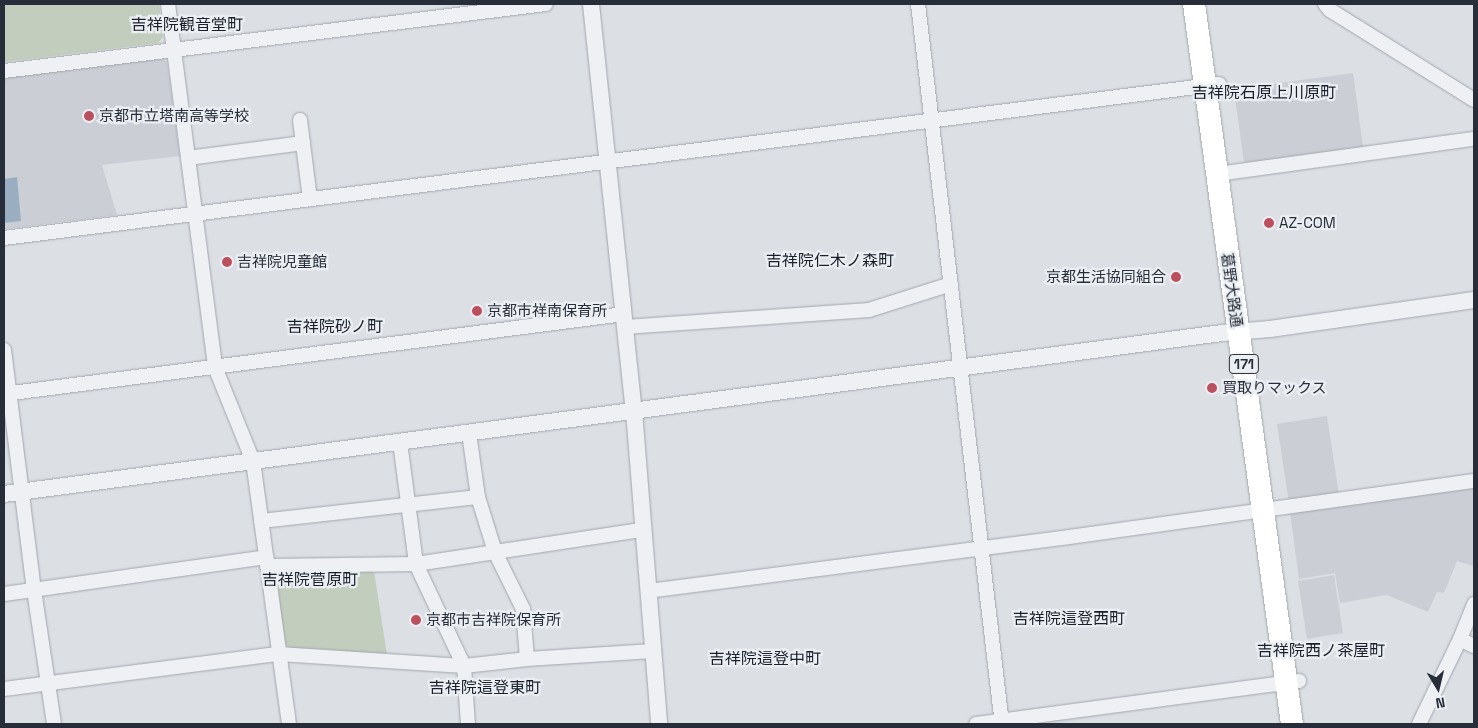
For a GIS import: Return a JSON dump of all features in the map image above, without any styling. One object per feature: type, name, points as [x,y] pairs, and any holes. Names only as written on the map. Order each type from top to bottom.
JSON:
[{"type":"highway","name":"葛野大路通","points":[[1194,4],[1212,85],[1293,682],[1306,724]]},
{"type":"highway","name":"葛野大路通","points":[[1208,4],[1212,85]]},
{"type":"highway","name":"葛野大路通","points":[[1292,724],[1293,682]]},
{"type":"street","points":[[168,4],[215,367],[252,461],[289,724]]},
{"type":"street","points":[[4,71],[546,4]]},
{"type":"street","points":[[591,4],[634,411],[642,530],[659,724]]},
{"type":"street","points":[[918,4],[1001,722]]},
{"type":"street","points":[[1325,4],[1330,10],[1474,100]]},
{"type":"street","points":[[4,238],[607,160],[933,122],[1212,85]]},
{"type":"street","points":[[300,120],[310,199]]},
{"type":"street","points":[[1224,174],[1474,139]]},
{"type":"street","points":[[188,158],[303,143]]},
{"type":"street","points":[[7,393],[625,320],[869,310],[951,284]]},
{"type":"street","points":[[4,494],[1474,300]]},
{"type":"street","points":[[4,350],[7,393],[23,491],[34,590],[54,724]]},
{"type":"street","points":[[469,433],[478,497],[495,552],[522,609],[528,659]]},
{"type":"street","points":[[400,442],[416,564],[464,666],[468,724]]},
{"type":"street","points":[[648,591],[982,549],[1474,481]]},
{"type":"street","points":[[260,521],[478,497]]},
{"type":"street","points":[[4,594],[266,561],[416,564],[642,530]]},
{"type":"street","points":[[1419,724],[1460,639],[1474,604]]},
{"type":"street","points":[[1460,639],[1474,646]]},
{"type":"street","points":[[4,689],[279,654],[464,666],[528,659],[653,651]]},
{"type":"street","points":[[976,724],[1293,682]]},
{"type":"shaded area","name":"京都市立塔南高等学校","points":[[161,57],[167,62],[180,156],[102,165],[117,215],[4,229],[4,76]]},
{"type":"shaded area","points":[[1353,73],[1363,147],[1244,163],[1234,89]]},
{"type":"shaded area","points":[[1327,416],[1339,495],[1289,503],[1277,424]]},
{"type":"shaded area","points":[[1474,487],[1474,566],[1457,561],[1444,593],[1437,592],[1428,612],[1387,595],[1340,603],[1335,573],[1299,579],[1290,512]]},
{"type":"shaded area","points":[[1334,575],[1343,633],[1307,639],[1298,581]]},
{"type":"green space","points":[[4,4],[159,4],[163,37],[158,43],[4,62]]},
{"type":"green space","points":[[282,570],[374,571],[387,655],[289,648],[283,641],[274,578]]},
{"type":"water","points":[[17,177],[21,221],[4,223],[4,179]]},
{"type":"place","name":"京都市立塔南高等学校","points":[[89,116]]},
{"type":"place","name":"AZ-COM","points":[[1269,223]]},
{"type":"place","name":"吉祥院児童館","points":[[227,262]]},
{"type":"place","name":"京都生活協同組合","points":[[1176,277]]},
{"type":"place","name":"京都市祥南保育所","points":[[477,311]]},
{"type":"place","name":"買取りマックス","points":[[1212,388]]},
{"type":"place","name":"京都市吉祥院保育所","points":[[416,620]]},
{"type":"district","name":"吉祥院観音堂町","points":[[187,25]]},
{"type":"district","name":"吉祥院石原上川原町","points":[[1264,93]]},
{"type":"district","name":"吉祥院仁木ノ森町","points":[[830,261]]},
{"type":"district","name":"吉祥院砂ノ町","points":[[335,327]]},
{"type":"district","name":"吉祥院菅原町","points":[[310,580]]},
{"type":"district","name":"吉祥院這登西町","points":[[1069,619]]},
{"type":"district","name":"吉祥院西ノ茶屋町","points":[[1321,651]]},
{"type":"district","name":"吉祥院這登中町","points":[[765,659]]},
{"type":"district","name":"吉祥院這登東町","points":[[485,688]]}]
